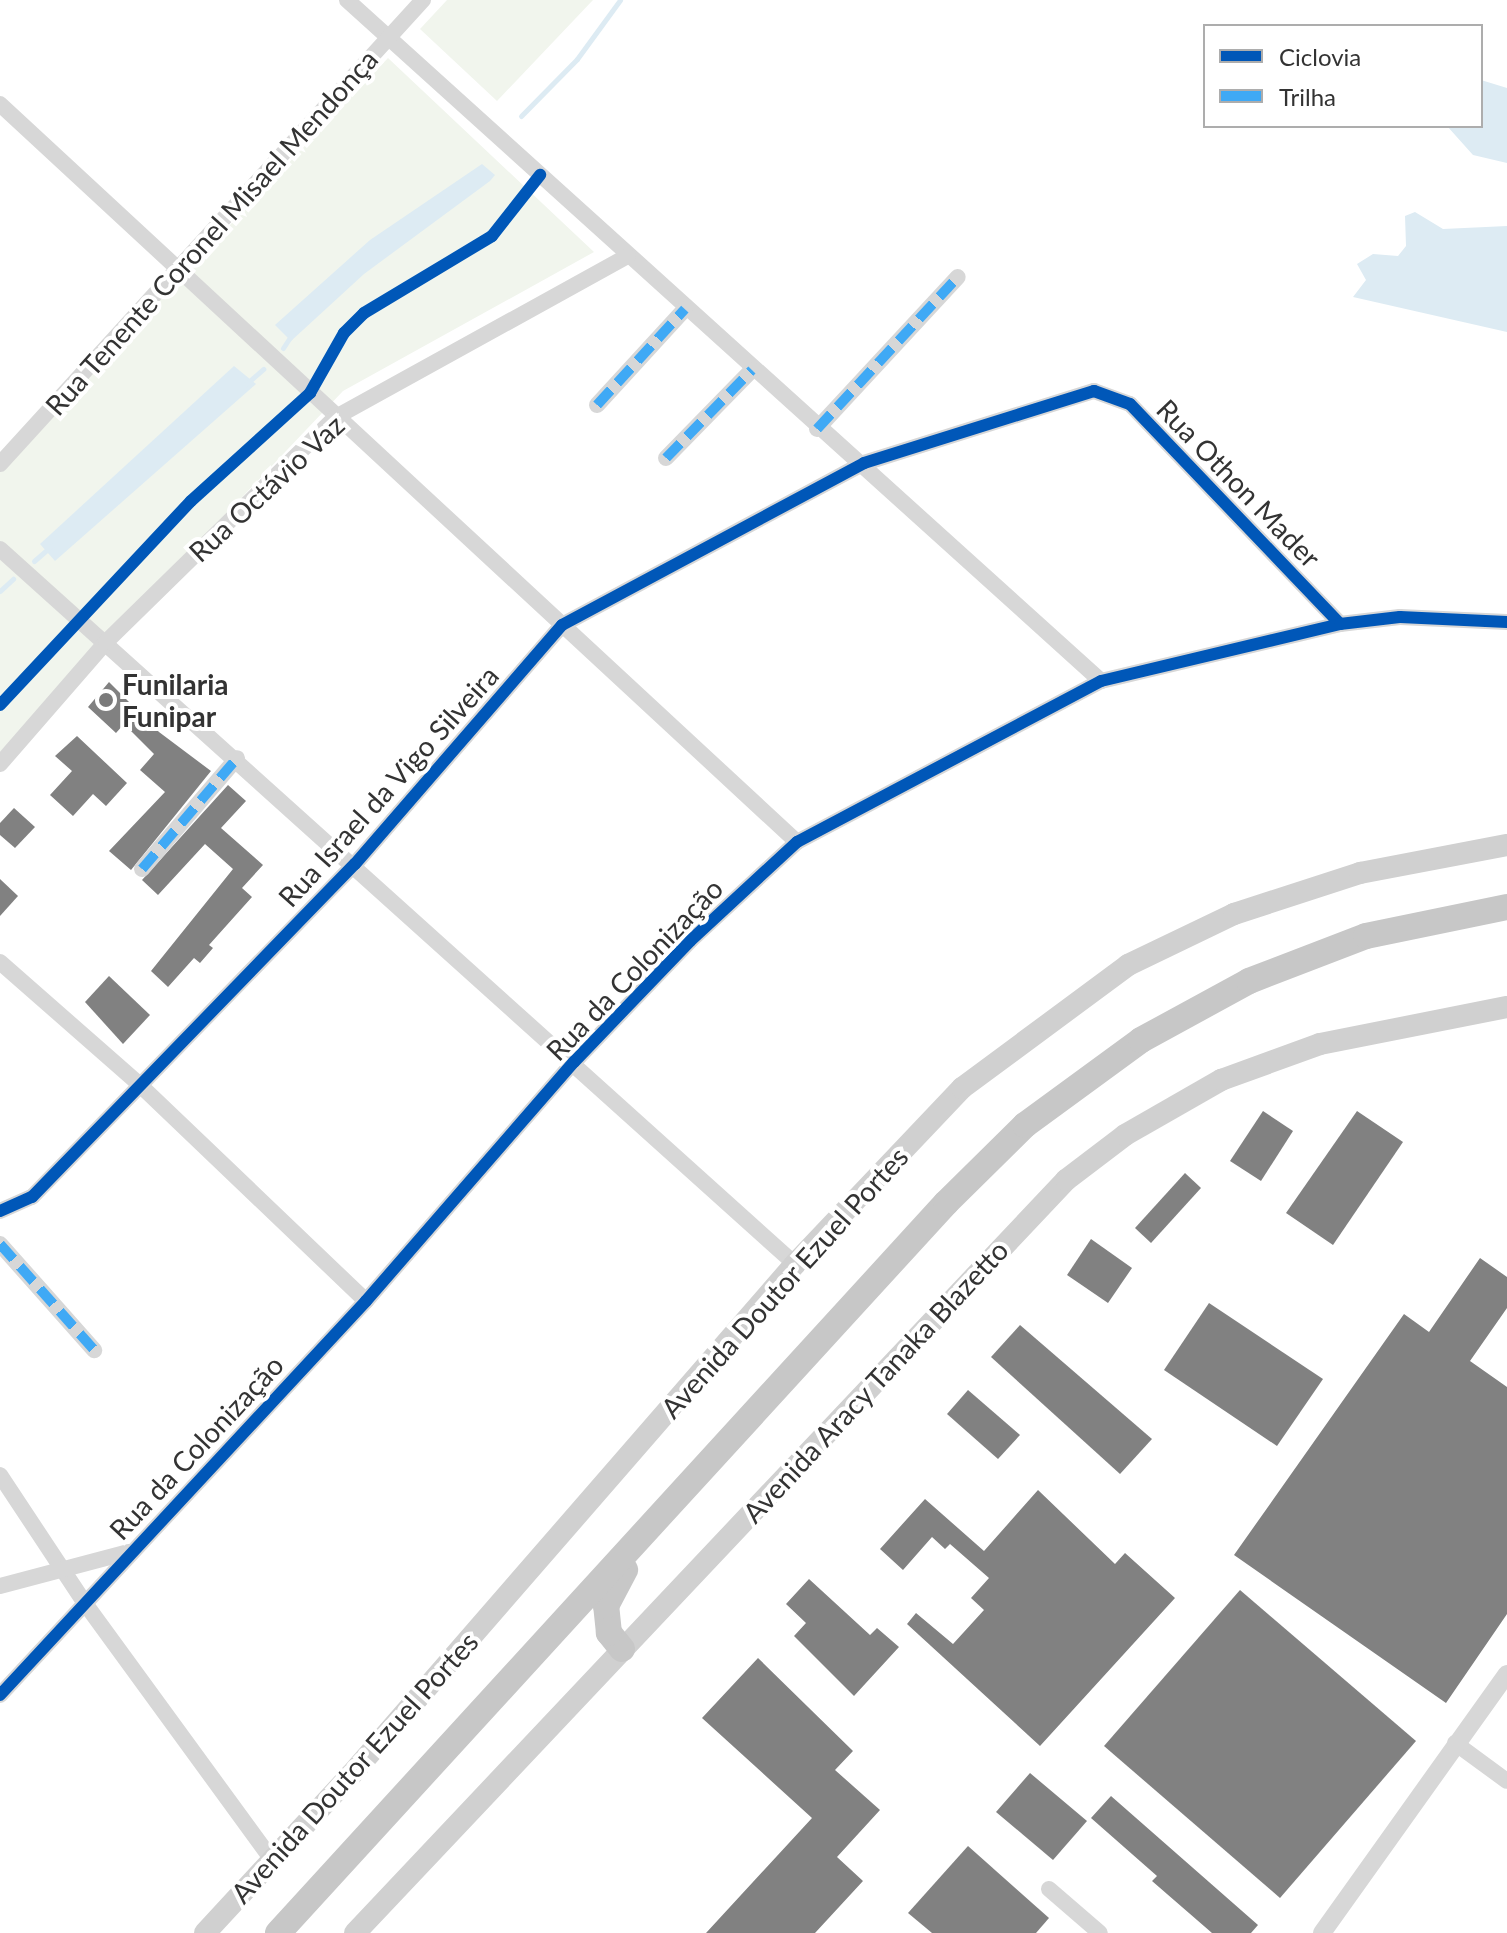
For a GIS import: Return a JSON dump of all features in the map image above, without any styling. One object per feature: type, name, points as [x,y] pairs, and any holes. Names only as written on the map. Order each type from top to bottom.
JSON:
[{"type":"highway","points":[[278,1933],[946,1203],[1025,1125],[1085,1078],[1194,1008],[1262,976],[1366,936],[1507,907]]},
{"type":"highway","points":[[622,1649],[609,1633],[606,1606],[667,1506]]},
{"type":"main road","name":"Avenida Doutor Ezuel Portes","points":[[205,1933],[795,1264],[962,1088],[1128,965],[1234,914],[1360,873],[1507,845]]},
{"type":"main road","name":"Avenida Aracy Tanaka Blazetto","points":[[355,1933],[1066,1180],[1125,1135],[1221,1080],[1320,1044],[1507,1007]]},
{"type":"street","points":[[347,0],[817,429],[864,463],[1101,681]]},
{"type":"street","name":"Rua Tenente Coronel Misael Mendonça","points":[[0,464],[423,0]]},
{"type":"street","points":[[0,104],[797,842]]},
{"type":"street","name":"Rua Octávio Vaz","points":[[0,764],[106,642],[336,417],[628,256]]},
{"type":"street","points":[[817,429],[958,277]]},
{"type":"street","points":[[597,405],[685,309]]},
{"type":"street","points":[[666,458],[752,370]]},
{"type":"street","name":"Rua Othon Mader","points":[[864,463],[1094,391],[1106,395],[1130,404],[1340,624]]},
{"type":"street","name":"Rua Israel da Vigo Silveira","points":[[0,1211],[32,1197],[355,864],[562,625],[864,463]]},
{"type":"street","points":[[0,549],[355,864],[795,1264]]},
{"type":"street","name":"Rua da Colonização","points":[[0,1695],[366,1301],[574,1062],[690,941],[797,842],[1101,681],[1340,624],[1400,617],[1507,622]]},
{"type":"street","points":[[142,869],[237,758]]},
{"type":"street","points":[[0,962],[141,1086],[366,1301]]},
{"type":"street","points":[[0,1244],[94,1350]]},
{"type":"street","points":[[0,1475],[66,1569],[84,1602],[272,1860]]},
{"type":"street","points":[[0,1586],[131,1552]]},
{"type":"street","points":[[1322,1933],[1507,1674]]},
{"type":"street","points":[[1455,1743],[1507,1781]]},
{"type":"street","points":[[1049,1889],[1100,1933]]},
{"type":"shaded area","points":[[447,0],[593,0],[497,101],[420,29]]},
{"type":"shaded area","points":[[388,58],[594,252],[343,391],[0,752],[0,468]]},
{"type":"shaded area","points":[[1483,81],[1507,88],[1507,163],[1473,155],[1449,128],[1483,128]]},
{"type":"shaded area","points":[[482,164],[495,175],[490,181],[364,274],[291,341],[275,325],[370,240]]},
{"type":"shaded area","points":[[1415,212],[1443,229],[1507,226],[1507,332],[1353,297],[1366,280],[1357,264],[1373,254],[1398,256],[1406,246],[1405,216]]},
{"type":"shaded area","points":[[234,366],[256,384],[55,561],[40,544]]},
{"type":"building","points":[[109,682],[159,732],[211,771],[131,870],[109,851],[165,792],[140,770],[154,754],[124,724],[116,733],[88,707]]},
{"type":"building","points":[[77,736],[127,783],[106,806],[93,794],[73,816],[50,795],[72,771],[55,756]]},
{"type":"building","points":[[228,785],[246,801],[221,828],[263,865],[242,888],[252,897],[209,945],[213,948],[200,963],[194,958],[168,987],[151,971],[233,869],[205,844],[158,895],[142,880]]},
{"type":"building","points":[[14,808],[35,827],[15,848],[0,835],[0,823]]},
{"type":"building","points":[[0,879],[18,896],[0,916]]},
{"type":"building","points":[[109,976],[150,1015],[123,1044],[85,1002]]},
{"type":"building","points":[[1263,1111],[1293,1131],[1261,1181],[1230,1161]]},
{"type":"building","points":[[1357,1111],[1403,1142],[1333,1245],[1286,1213]]},
{"type":"building","points":[[1185,1173],[1201,1188],[1151,1243],[1135,1228]]},
{"type":"building","points":[[1091,1239],[1132,1268],[1108,1303],[1067,1275]]},
{"type":"building","points":[[1480,1258],[1507,1277],[1507,1308],[1470,1361],[1507,1387],[1507,1614],[1446,1703],[1234,1555],[1404,1314],[1429,1332]]},
{"type":"building","points":[[1209,1303],[1323,1379],[1277,1446],[1164,1370]]},
{"type":"building","points":[[1020,1325],[1152,1439],[1120,1474],[991,1357]]},
{"type":"building","points":[[968,1390],[1020,1435],[998,1459],[947,1414]]},
{"type":"building","points":[[1038,1490],[1115,1564],[1125,1553],[1175,1598],[1040,1746],[907,1624],[916,1613],[953,1644],[984,1610],[971,1598],[989,1578],[950,1544],[945,1549],[932,1537],[903,1570],[880,1549],[925,1499],[984,1551]]},
{"type":"building","points":[[809,1579],[870,1635],[877,1628],[899,1647],[854,1696],[794,1636],[806,1623],[786,1604]]},
{"type":"building","points":[[1240,1590],[1416,1741],[1280,1898],[1104,1746]]},
{"type":"building","points":[[758,1658],[853,1751],[835,1770],[880,1810],[837,1857],[863,1881],[815,1933],[706,1933],[812,1818],[702,1718]]},
{"type":"building","points":[[1030,1773],[1087,1821],[1053,1860],[996,1812]]},
{"type":"building","points":[[1111,1796],[1258,1925],[1251,1933],[1212,1933],[1152,1881],[1157,1876],[1091,1818]]},
{"type":"building","points":[[968,1846],[1049,1918],[1036,1933],[932,1933],[908,1913]]},
{"type":"waterway","points":[[521,116],[577,59],[620,0]]},
{"type":"waterway","points":[[283,348],[292,334]]},
{"type":"waterway","points":[[246,384],[263,369]]},
{"type":"waterway","points":[[34,561],[51,546]]},
{"type":"waterway","points":[[0,591],[13,579]]},
{"type":"marked path","points":[[817,429],[958,277]]},
{"type":"marked path","points":[[597,405],[685,309]]},
{"type":"marked path","points":[[666,458],[752,370]]},
{"type":"marked path","points":[[142,869],[237,758]]},
{"type":"marked path","points":[[0,1244],[94,1350]]},
{"type":"cycle path","points":[[0,705],[191,501],[310,393],[344,333],[364,313],[492,236],[540,175]]},
{"type":"cycle path","points":[[0,1211],[32,1197],[355,864],[562,625],[864,463],[1094,391],[1130,404],[1340,624]]},
{"type":"cycle path","points":[[0,1695],[366,1301],[574,1062],[690,941],[797,842],[1101,681],[1340,624],[1400,617],[1507,622]]},
{"type":"place","name":"Funilaria Funipar","points":[[106,700]]}]
